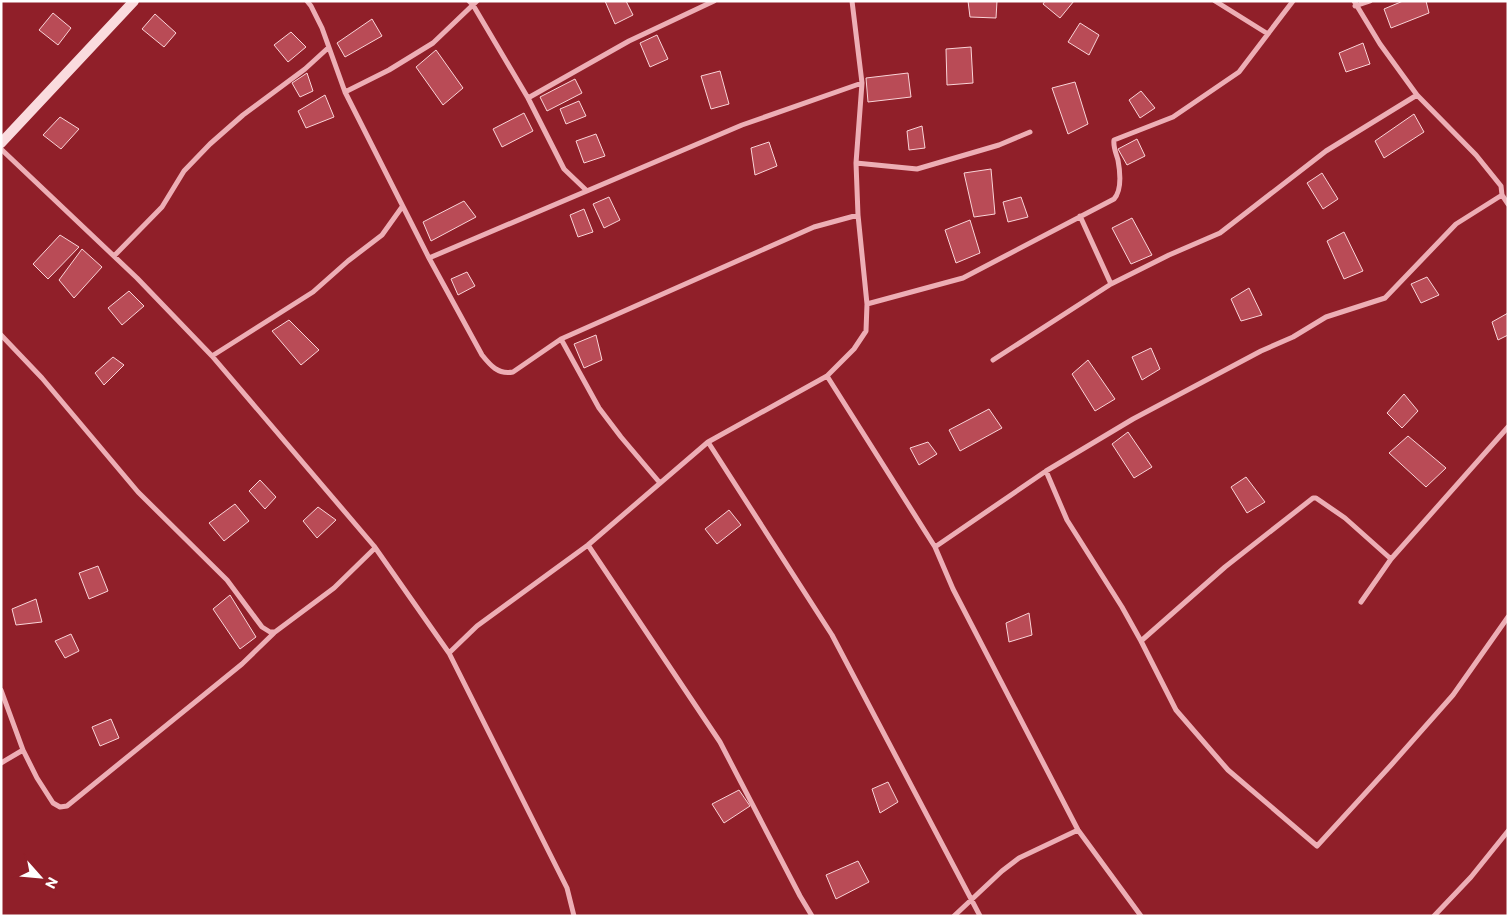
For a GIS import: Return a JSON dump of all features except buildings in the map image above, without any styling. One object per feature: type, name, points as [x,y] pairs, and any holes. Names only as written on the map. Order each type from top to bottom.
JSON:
[{"type":"street","points":[[1,143],[134,1]]},
{"type":"street","points":[[307,1],[322,28],[345,92],[386,171],[402,207],[482,355],[492,367],[500,371],[513,372],[561,339],[814,227],[858,215]]},
{"type":"street","points":[[528,98],[629,41],[714,1]]},
{"type":"street","points":[[449,653],[477,626],[588,545],[708,442],[827,376],[854,349],[866,331],[868,304],[858,215],[856,163],[862,83],[852,1]]},
{"type":"street","points":[[1215,1],[1268,34]]},
{"type":"street","points":[[868,304],[963,278],[1114,199],[1119,191],[1118,160],[1113,146],[1114,140],[1173,117],[1239,72],[1293,1]]},
{"type":"street","points":[[1370,1],[1354,3],[1380,44],[1417,95],[1476,155],[1501,186],[1502,195],[1508,204]]},
{"type":"street","points":[[345,92],[390,70],[433,43],[473,2],[528,98],[564,169],[586,190]]},
{"type":"street","points":[[114,256],[162,206],[184,171],[210,144],[243,115],[328,48]]},
{"type":"street","points":[[429,258],[742,125],[862,83]]},
{"type":"street","points":[[993,360],[1111,284],[1169,255],[1220,233],[1326,151],[1417,95]]},
{"type":"street","points":[[856,163],[917,169],[999,146],[1030,132]]},
{"type":"street","points":[[1,150],[137,278],[212,356],[375,548],[449,653],[567,888],[574,916]]},
{"type":"street","points":[[1501,186],[1508,182]]},
{"type":"street","points":[[935,547],[1046,472],[1133,418],[1261,351],[1293,337],[1326,317],[1385,298],[1456,224],[1502,195]]},
{"type":"street","points":[[212,356],[313,292],[348,260],[382,235],[402,207]]},
{"type":"street","points":[[1080,216],[1111,284]]},
{"type":"street","points":[[1,335],[42,378],[138,492],[227,580],[262,627],[270,632],[275,632]]},
{"type":"street","points":[[561,339],[599,408],[660,483]]},
{"type":"street","points":[[827,376],[935,547],[953,589],[1078,830],[1142,916]]},
{"type":"street","points":[[1361,602],[1391,559],[1508,427]]},
{"type":"street","points":[[708,442],[832,635],[980,916]]},
{"type":"street","points":[[1046,472],[1067,520],[1122,607],[1176,710],[1228,770],[1317,846],[1453,695],[1508,617]]},
{"type":"street","points":[[1141,641],[1225,567],[1313,498],[1316,498],[1345,518],[1391,559]]},
{"type":"street","points":[[588,545],[720,742],[812,916]]},
{"type":"street","points":[[1,690],[37,778],[53,803],[60,807],[67,806],[242,664],[275,632],[334,588],[375,548]]},
{"type":"street","points":[[1,763],[24,750]]},
{"type":"street","points":[[954,916],[1018,858],[1078,830]]},
{"type":"street","points":[[1434,916],[1471,877],[1508,831]]}]
